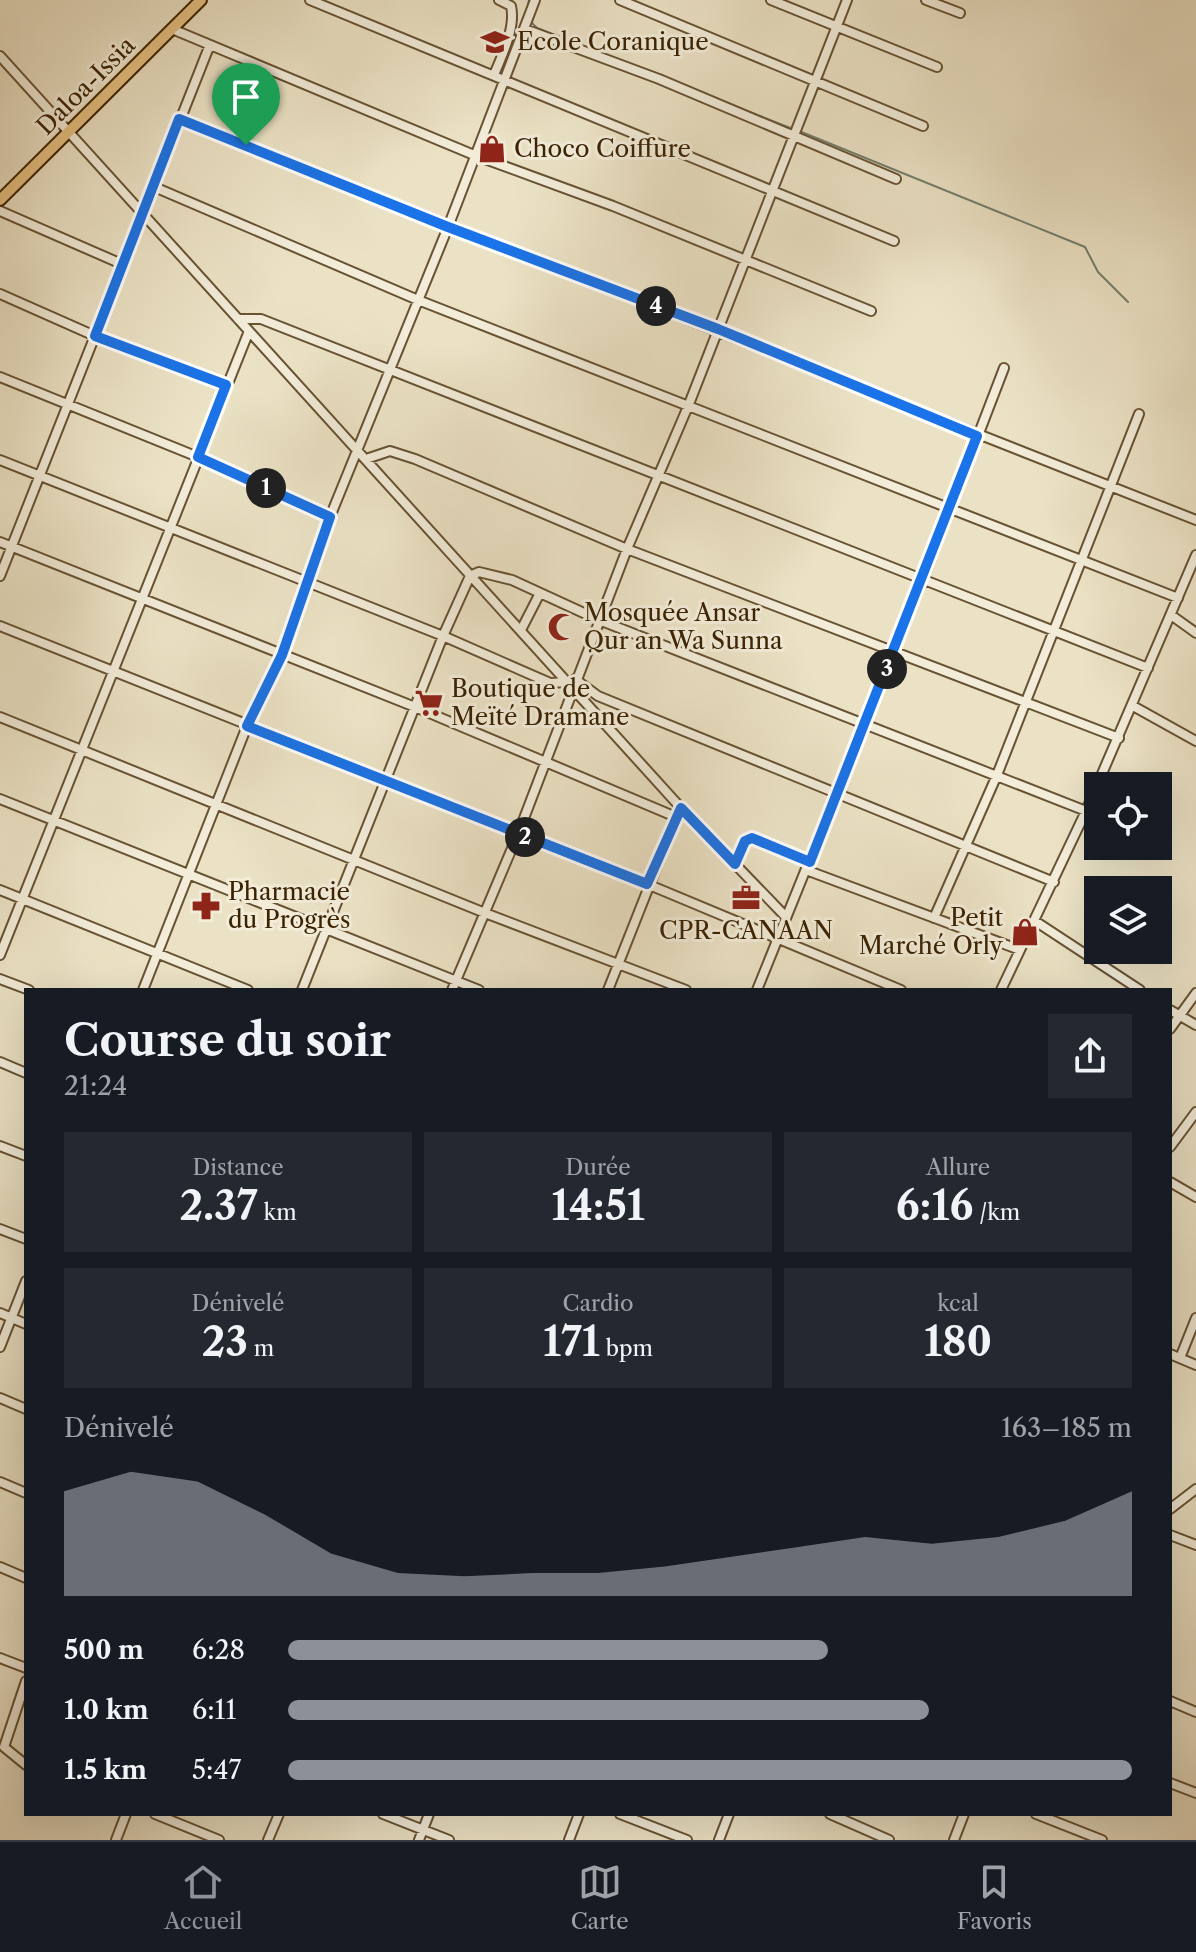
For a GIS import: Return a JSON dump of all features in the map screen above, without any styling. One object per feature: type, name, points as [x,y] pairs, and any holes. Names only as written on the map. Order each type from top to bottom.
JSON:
[{"type":"main road","name":"Daloa-Issia","points":[[0,200],[201,0]]},
{"type":"street","points":[[310,0],[775,189],[894,241]]},
{"type":"street","points":[[494,75],[506,45],[513,12],[511,6],[499,0]]},
{"type":"street","points":[[144,988],[247,726],[282,655],[330,517],[448,227],[535,0]]},
{"type":"street","points":[[620,0],[923,126]]},
{"type":"street","points":[[771,0],[836,29],[937,67]]},
{"type":"street","points":[[0,799],[191,874],[454,985],[518,834],[572,683],[689,404],[847,0]]},
{"type":"street","points":[[926,0],[960,13]]},
{"type":"street","points":[[526,27],[795,131],[896,179]]},
{"type":"street","points":[[172,29],[474,155],[613,206],[871,311]]},
{"type":"street","points":[[0,576],[209,47]]},
{"type":"street","points":[[0,56],[470,576],[572,683],[678,813],[735,864],[785,916]]},
{"type":"street","points":[[179,119],[1196,520]]},
{"type":"street","points":[[152,186],[418,300],[950,506],[1178,598]]},
{"type":"street","points":[[0,211],[124,265]]},
{"type":"street","points":[[0,294],[95,336],[226,385]]},
{"type":"street","points":[[238,319],[272,322],[1148,668]]},
{"type":"street","points":[[0,955],[249,331]]},
{"type":"street","points":[[758,988],[866,723],[1004,368]]},
{"type":"street","points":[[0,377],[198,457],[330,517]]},
{"type":"street","points":[[934,918],[997,775],[1139,414]]},
{"type":"street","points":[[366,459],[390,451],[415,459],[627,549],[1119,738]]},
{"type":"street","points":[[0,460],[307,585],[443,636],[550,683],[572,683],[836,795],[1054,882]]},
{"type":"street","points":[[0,542],[678,813]]},
{"type":"street","points":[[1104,772],[1196,555]]},
{"type":"street","points":[[470,576],[489,573],[599,620],[1084,810]]},
{"type":"street","points":[[303,988],[443,636],[470,576]]},
{"type":"street","points":[[521,630],[540,593]]},
{"type":"street","points":[[1171,615],[1196,633]]},
{"type":"street","points":[[0,626],[647,884],[896,988]]},
{"type":"street","points":[[1133,706],[1196,741]]},
{"type":"street","points":[[0,717],[218,802],[485,913],[681,988]]},
{"type":"street","points":[[609,988],[647,884],[678,813]]},
{"type":"street","points":[[1002,988],[1084,815]]},
{"type":"street","points":[[735,864],[745,841],[752,838],[808,866],[1020,950]]},
{"type":"street","points":[[0,890],[243,988]]},
{"type":"street","points":[[1035,921],[1137,988]]},
{"type":"street","points":[[0,979],[24,988]]},
{"type":"street","points":[[1172,1026],[1196,993]]},
{"type":"street","points":[[1172,1011],[1196,1025]]},
{"type":"street","points":[[0,1062],[24,1072]]},
{"type":"street","points":[[1172,1144],[1196,1112]]},
{"type":"street","points":[[0,1146],[24,1155]]},
{"type":"street","points":[[1172,1183],[1196,1197]]},
{"type":"street","points":[[0,1229],[24,1238]]},
{"type":"street","points":[[0,1347],[24,1286]]},
{"type":"street","points":[[0,1313],[24,1323]]},
{"type":"street","points":[[1180,1358],[1196,1318]]},
{"type":"street","points":[[1172,1355],[1196,1365]]},
{"type":"street","points":[[0,1398],[24,1408]]},
{"type":"street","points":[[0,1482],[24,1492]]},
{"type":"street","points":[[1172,1507],[1196,1489]]},
{"type":"street","points":[[1172,1536],[1196,1545]]},
{"type":"street","points":[[0,1567],[24,1577]]},
{"type":"street","points":[[0,1658],[24,1667]]},
{"type":"street","points":[[24,1686],[4,1740],[4,1747],[12,1757],[24,1764]]},
{"type":"street","points":[[1172,1702],[1196,1712]]},
{"type":"street","points":[[1172,1784],[1196,1793]]},
{"type":"street","points":[[116,1840],[125,1816]]},
{"type":"street","points":[[160,1816],[219,1840]]},
{"type":"street","points":[[268,1840],[278,1816]]},
{"type":"street","points":[[388,1816],[449,1840]]},
{"type":"street","points":[[419,1840],[428,1816]]},
{"type":"street","points":[[569,1840],[578,1816]]},
{"type":"street","points":[[625,1816],[687,1840]]},
{"type":"street","points":[[719,1840],[728,1816]]},
{"type":"street","points":[[834,1816],[883,1839]]},
{"type":"street","points":[[954,1840],[963,1816]]},
{"type":"street","points":[[1041,1816],[1102,1840]]},
{"type":"waterway","points":[[526,16],[529,0]]},
{"type":"waterway","points":[[530,21],[537,28],[570,41]]},
{"type":"waterway","points":[[717,99],[793,129]]},
{"type":"waterway","points":[[799,131],[1085,247],[1098,272],[1128,302]]},
{"type":"place","name":"Ecole Coranique","points":[[495,42]]},
{"type":"place","name":"Choco Coiffure","points":[[492,149]]},
{"type":"place","name":"Mosquée Ansar Qur an Wa Sunna","points":[[562,627]]},
{"type":"place","name":"Boutique de Meïté Dramane","points":[[429,703]]},
{"type":"place","name":"CPR-CANAAN","points":[[746,898]]},
{"type":"place","name":"Pharmacie du Progrès","points":[[206,906]]},
{"type":"place","name":"Petit Marché Orly","points":[[1025,932]]},
{"type":"route","points":[[179,119],[246,145],[448,227],[718,329],[977,436],[810,862],[749,838],[735,864],[681,808],[647,884],[247,726],[282,655],[330,517],[198,457],[226,385],[95,336],[179,119]]}]
